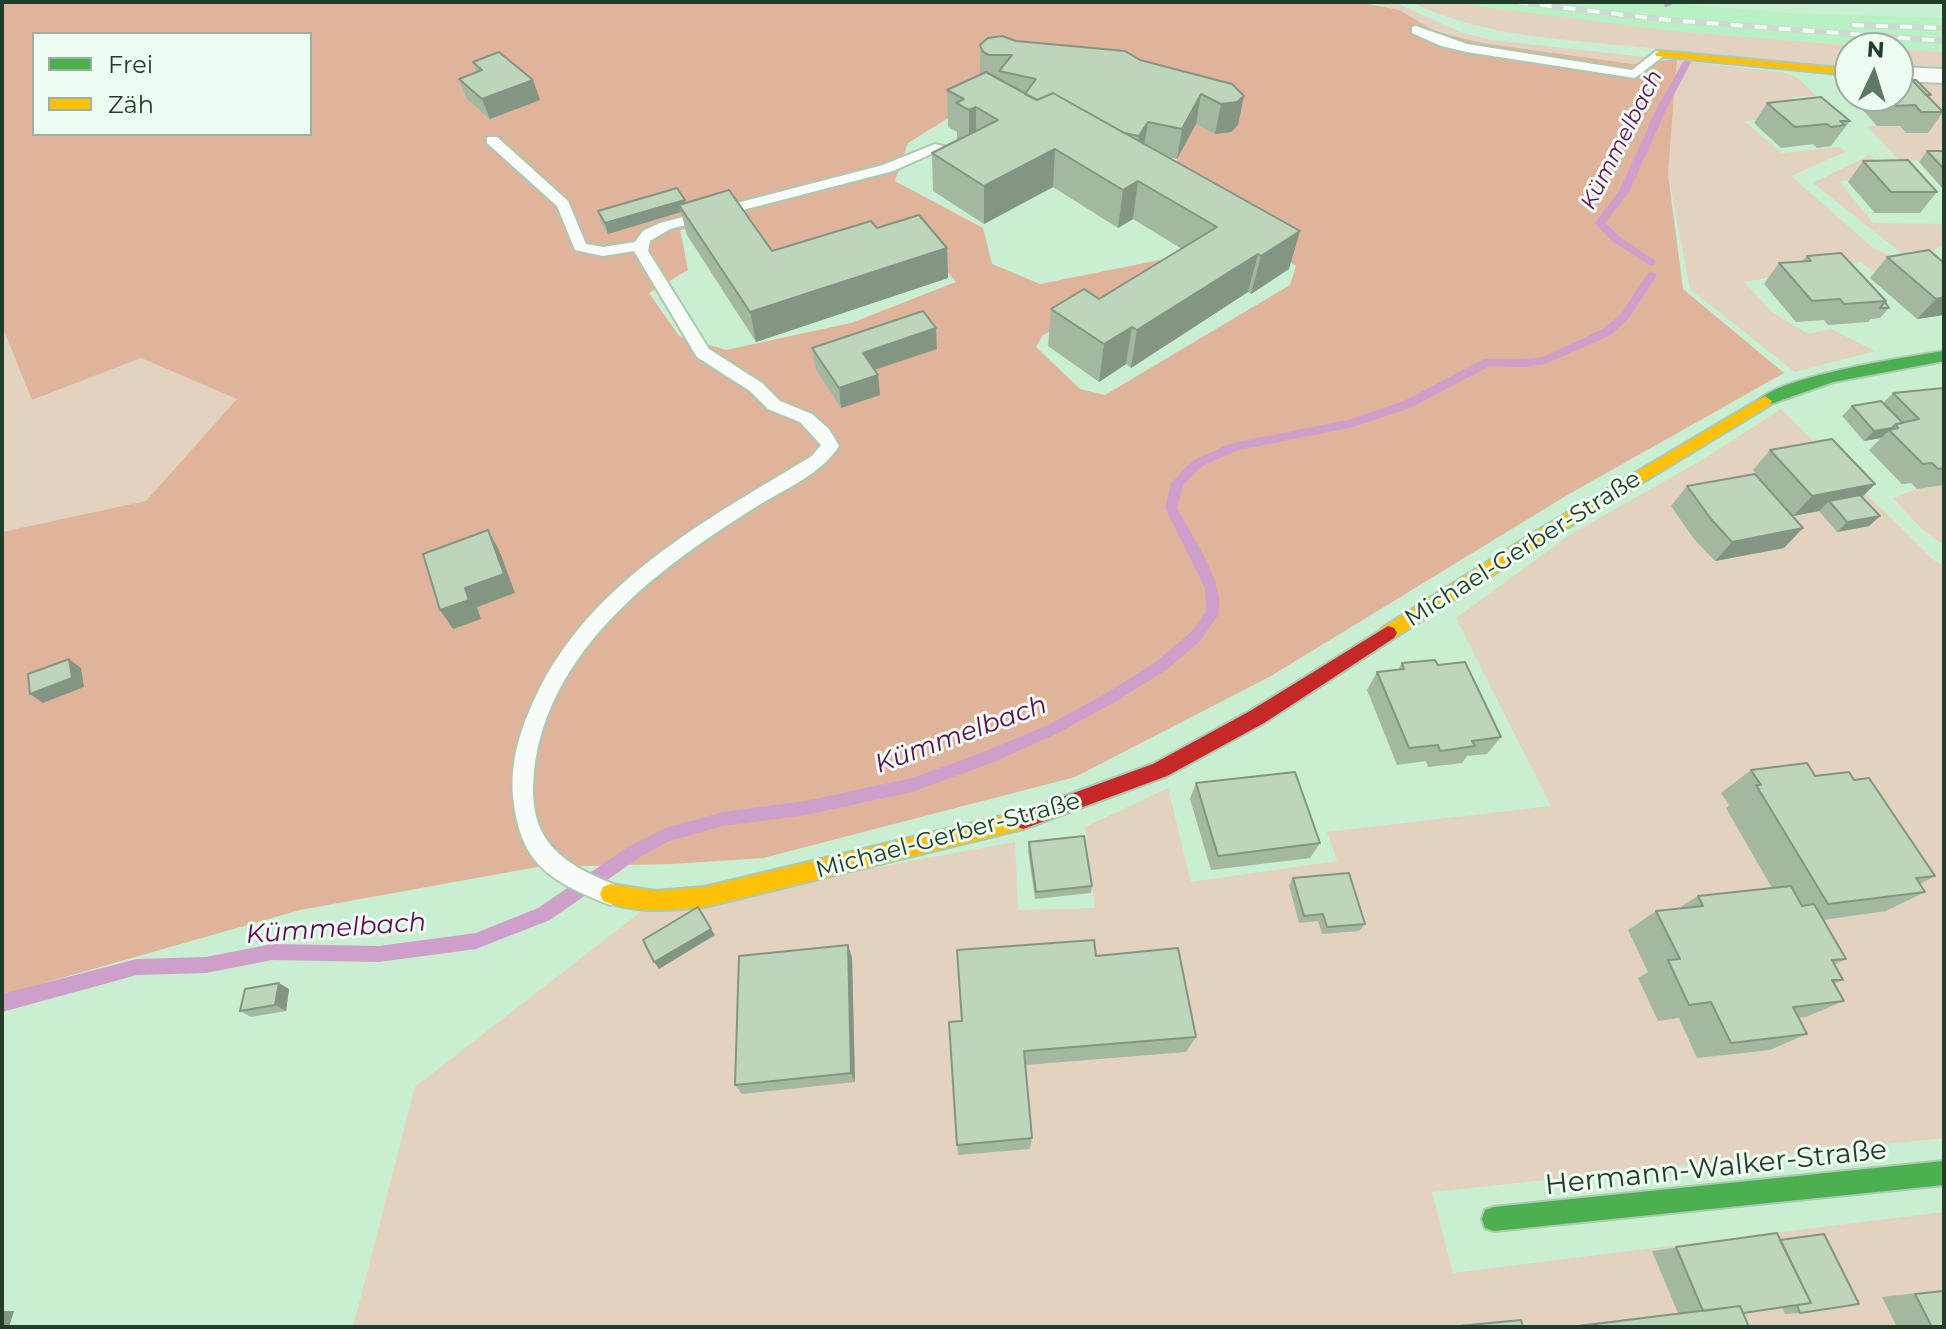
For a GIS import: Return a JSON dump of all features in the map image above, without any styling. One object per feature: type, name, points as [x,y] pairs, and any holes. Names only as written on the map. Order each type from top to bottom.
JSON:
[{"type":"street","points":[[1660,54],[1834,70]]},
{"type":"street","points":[[1914,75],[1944,76]]},
{"type":"street","name":"Michael-Gerber-Straße","points":[[610,894],[622,899],[664,901],[734,891],[1029,819],[1106,793],[1160,770],[1257,717],[1531,542],[1766,400],[1806,384],[1864,368],[1944,356]]},
{"type":"street","name":"Hermann-Walker-Straße","points":[[1494,1219],[1944,1173]]},
{"type":"lane","points":[[1416,30],[1467,48],[1635,74],[1660,54]]},
{"type":"lane","points":[[492,140],[563,204],[580,247],[607,251],[641,245],[645,237],[656,229],[888,168],[940,147]]},
{"type":"lane","name":"Michael-Gerber-Straße","points":[[610,894],[569,876],[544,857],[529,829],[522,797],[522,776],[529,736],[548,691],[589,631],[637,582],[703,530],[818,460],[829,450],[829,442],[806,418],[774,405],[756,387],[703,353],[641,251],[641,245]]},
{"type":"shaded area","points":[[2,2],[1357,2],[1400,10],[1434,31],[1482,43],[1633,64],[1677,59],[1668,174],[1683,289],[1784,373],[1569,494],[1271,676],[1075,777],[763,858],[673,864],[537,867],[300,910],[2,995],[2,532],[146,501],[237,399],[141,358],[32,400],[2,326]],"holes":[[[984,96],[1189,118],[1173,173],[1197,201],[1296,266],[1290,285],[1105,395],[1080,389],[1036,347],[1043,335],[1178,270],[1165,259],[1040,284],[992,264],[983,228],[895,181],[908,143]],[[743,218],[782,273],[924,243],[956,282],[851,323],[726,350],[679,336],[649,293],[688,270],[680,230]]]},
{"type":"shaded area","points":[[1366,2],[1394,2],[1460,32],[1490,40],[1670,60],[1633,64],[1482,43],[1434,31],[1400,10]]},
{"type":"shaded area","points":[[1411,2],[1447,2],[1673,31],[1834,44],[1834,66],[1565,40],[1487,28]]},
{"type":"shaded area","points":[[1447,2],[1661,2],[1785,13],[1944,18],[1944,52],[1914,50],[1914,32],[1834,32],[1834,43],[1673,31]]},
{"type":"shaded area","points":[[1914,50],[1944,52],[1944,71],[1914,70]]},
{"type":"shaded area","points":[[1677,60],[1782,72],[1798,78],[1816,96],[1792,97],[1804,109],[1805,115],[1744,121],[1782,153],[1840,147],[1845,152],[1791,176],[1872,247],[1915,268],[1875,272],[1860,262],[1744,282],[1772,312],[1808,334],[1831,329],[1875,351],[1795,372],[1690,289],[1668,174]]},
{"type":"shaded area","points":[[1914,84],[1944,85],[1944,162],[1899,160],[1867,126],[1900,126],[1906,133],[1904,112],[1914,112]]},
{"type":"shaded area","points":[[1870,155],[1890,179],[1839,181],[1873,223],[1944,224],[1944,244],[1914,263],[1813,183]]},
{"type":"shaded area","points":[[2,326],[32,400],[141,358],[238,399],[147,501],[2,532]]},
{"type":"shaded area","points":[[1781,409],[1932,559],[1944,566],[1944,1138],[1432,1192],[1453,1273],[1944,1212],[1944,1327],[353,1327],[415,1087],[643,910],[1015,842],[1018,910],[1095,908],[1085,827],[1168,788],[1191,882],[1337,861],[1327,832],[1551,806],[1456,618],[1571,534],[1702,460]]},
{"type":"shaded area","points":[[1943,485],[1944,545],[1921,528],[1893,498],[1917,489]]},
{"type":"building","points":[[1002,36],[1016,41],[1125,51],[1140,60],[1232,84],[1244,96],[1237,102],[1221,104],[1201,94],[1182,129],[1148,122],[1139,136],[1124,133],[1053,93],[1037,100],[1025,94],[1036,79],[999,71],[1012,55],[989,55],[983,52],[980,45],[988,38]]},
{"type":"building","points":[[499,52],[533,80],[482,99],[459,79],[482,70],[473,62]]},
{"type":"building","points":[[986,72],[1037,100],[1053,93],[1300,231],[1137,330],[1132,327],[1104,344],[1051,309],[1084,289],[1099,299],[1217,227],[1138,181],[1123,190],[1055,149],[984,186],[932,153],[998,120],[976,107],[969,110],[956,103],[964,99],[947,90]]},
{"type":"building","points":[[1914,80],[1931,95],[1926,95],[1914,82]]},
{"type":"building","points":[[1914,82],[1943,112],[1921,112],[1915,105]]},
{"type":"building","points":[[1821,97],[1834,108],[1834,112],[1839,112],[1850,121],[1840,121],[1845,125],[1831,127],[1827,124],[1795,127],[1767,103]]},
{"type":"building","points":[[1927,151],[1944,151],[1944,169]]},
{"type":"building","points":[[1908,160],[1937,192],[1891,192],[1863,161]]},
{"type":"building","points":[[677,188],[685,200],[605,223],[598,211]]},
{"type":"building","points":[[729,190],[772,251],[871,221],[877,228],[919,215],[947,248],[750,312],[679,205]]},
{"type":"building","points":[[1929,250],[1944,263],[1944,297],[1936,299],[1887,257]]},
{"type":"building","points":[[1841,253],[1886,301],[1844,304],[1840,299],[1812,301],[1779,263],[1811,261],[1807,256]]},
{"type":"building","points":[[923,311],[936,328],[863,353],[878,375],[839,388],[812,348]]},
{"type":"building","points":[[1944,388],[1944,468],[1938,469],[1932,463],[1923,464],[1889,430],[1898,428],[1896,424],[1919,419],[1893,393]]},
{"type":"building","points":[[1881,401],[1903,423],[1874,431],[1852,406]]},
{"type":"building","points":[[1832,439],[1875,484],[1812,496],[1770,450]]},
{"type":"building","points":[[1755,474],[1803,528],[1732,542],[1687,486]]},
{"type":"building","points":[[1860,495],[1880,516],[1847,522],[1829,501]]},
{"type":"building","points":[[488,530],[504,574],[465,588],[469,600],[440,610],[423,554]]},
{"type":"building","points":[[69,659],[72,678],[30,694],[28,674]]},
{"type":"building","points":[[1435,660],[1438,665],[1465,662],[1501,737],[1472,741],[1475,746],[1440,751],[1438,745],[1409,748],[1377,672],[1404,669],[1402,663]]},
{"type":"building","points":[[1807,763],[1815,776],[1849,772],[1854,780],[1869,778],[1935,876],[1916,878],[1925,892],[1828,904],[1756,785],[1761,785],[1751,770]]},
{"type":"building","points":[[1295,772],[1320,843],[1218,856],[1196,783]]},
{"type":"building","points":[[1084,836],[1092,886],[1036,892],[1029,842]]},
{"type":"building","points":[[1349,873],[1365,924],[1327,927],[1323,914],[1304,916],[1293,878]]},
{"type":"building","points":[[1791,886],[1802,906],[1814,904],[1846,959],[1832,960],[1843,980],[1832,980],[1844,1001],[1793,1007],[1807,1034],[1731,1043],[1711,1002],[1689,1005],[1668,960],[1680,959],[1656,911],[1703,906],[1698,896]]},
{"type":"building","points":[[698,907],[711,929],[654,962],[643,940]]},
{"type":"building","points":[[1094,940],[1096,956],[1178,948],[1196,1037],[1024,1051],[1032,1138],[957,1145],[949,1022],[962,1021],[957,950]]},
{"type":"building","points":[[848,945],[851,1073],[735,1085],[739,956]]},
{"type":"building","points":[[279,983],[275,1005],[240,1011],[245,989]]},
{"type":"building","points":[[1777,1233],[1811,1303],[1743,1313],[1740,1306],[1703,1311],[1676,1247]]},
{"type":"building","points":[[1824,1234],[1859,1304],[1800,1313],[1797,1305],[1811,1303],[1780,1240]]},
{"type":"building","points":[[1944,1291],[1944,1327],[1932,1327],[1915,1294]]},
{"type":"building","points":[[1740,1306],[1749,1327],[1571,1327]]},
{"type":"building","points":[[1521,1320],[1523,1327],[1459,1326]]},
{"type":"waterway","name":"Kümmelbach","points":[[1651,263],[1616,239],[1600,223],[1624,192],[1662,108],[1687,62]]},
{"type":"waterway","name":"Kümmelbach","points":[[2,1003],[137,967],[206,965],[272,952],[379,954],[476,941],[544,914],[634,852],[666,835],[723,819],[806,808],[912,785],[1053,729],[1161,666],[1195,637],[1213,611],[1212,588],[1171,508],[1177,484],[1200,462],[1236,446],[1349,424],[1408,404],[1488,362],[1545,360],[1607,332],[1625,316],[1652,275]]},
{"type":"railway","points":[[1516,2],[1668,20],[1944,41]]},
{"type":"railway","points":[[1852,25],[1944,28]]},
{"type":"traffic: fast","points":[[1765,401],[1831,378],[1944,356]]},
{"type":"traffic: fast","points":[[1494,1219],[1944,1173]]},
{"type":"traffic: slow","points":[[1660,54],[1834,70]]},
{"type":"traffic: slow","points":[[1388,633],[1765,401]]},
{"type":"traffic: slow","points":[[610,894],[656,901],[704,897],[1023,820]]},
{"type":"traffic: jam","points":[[1023,820],[1160,770],[1257,717],[1388,633]]}]
